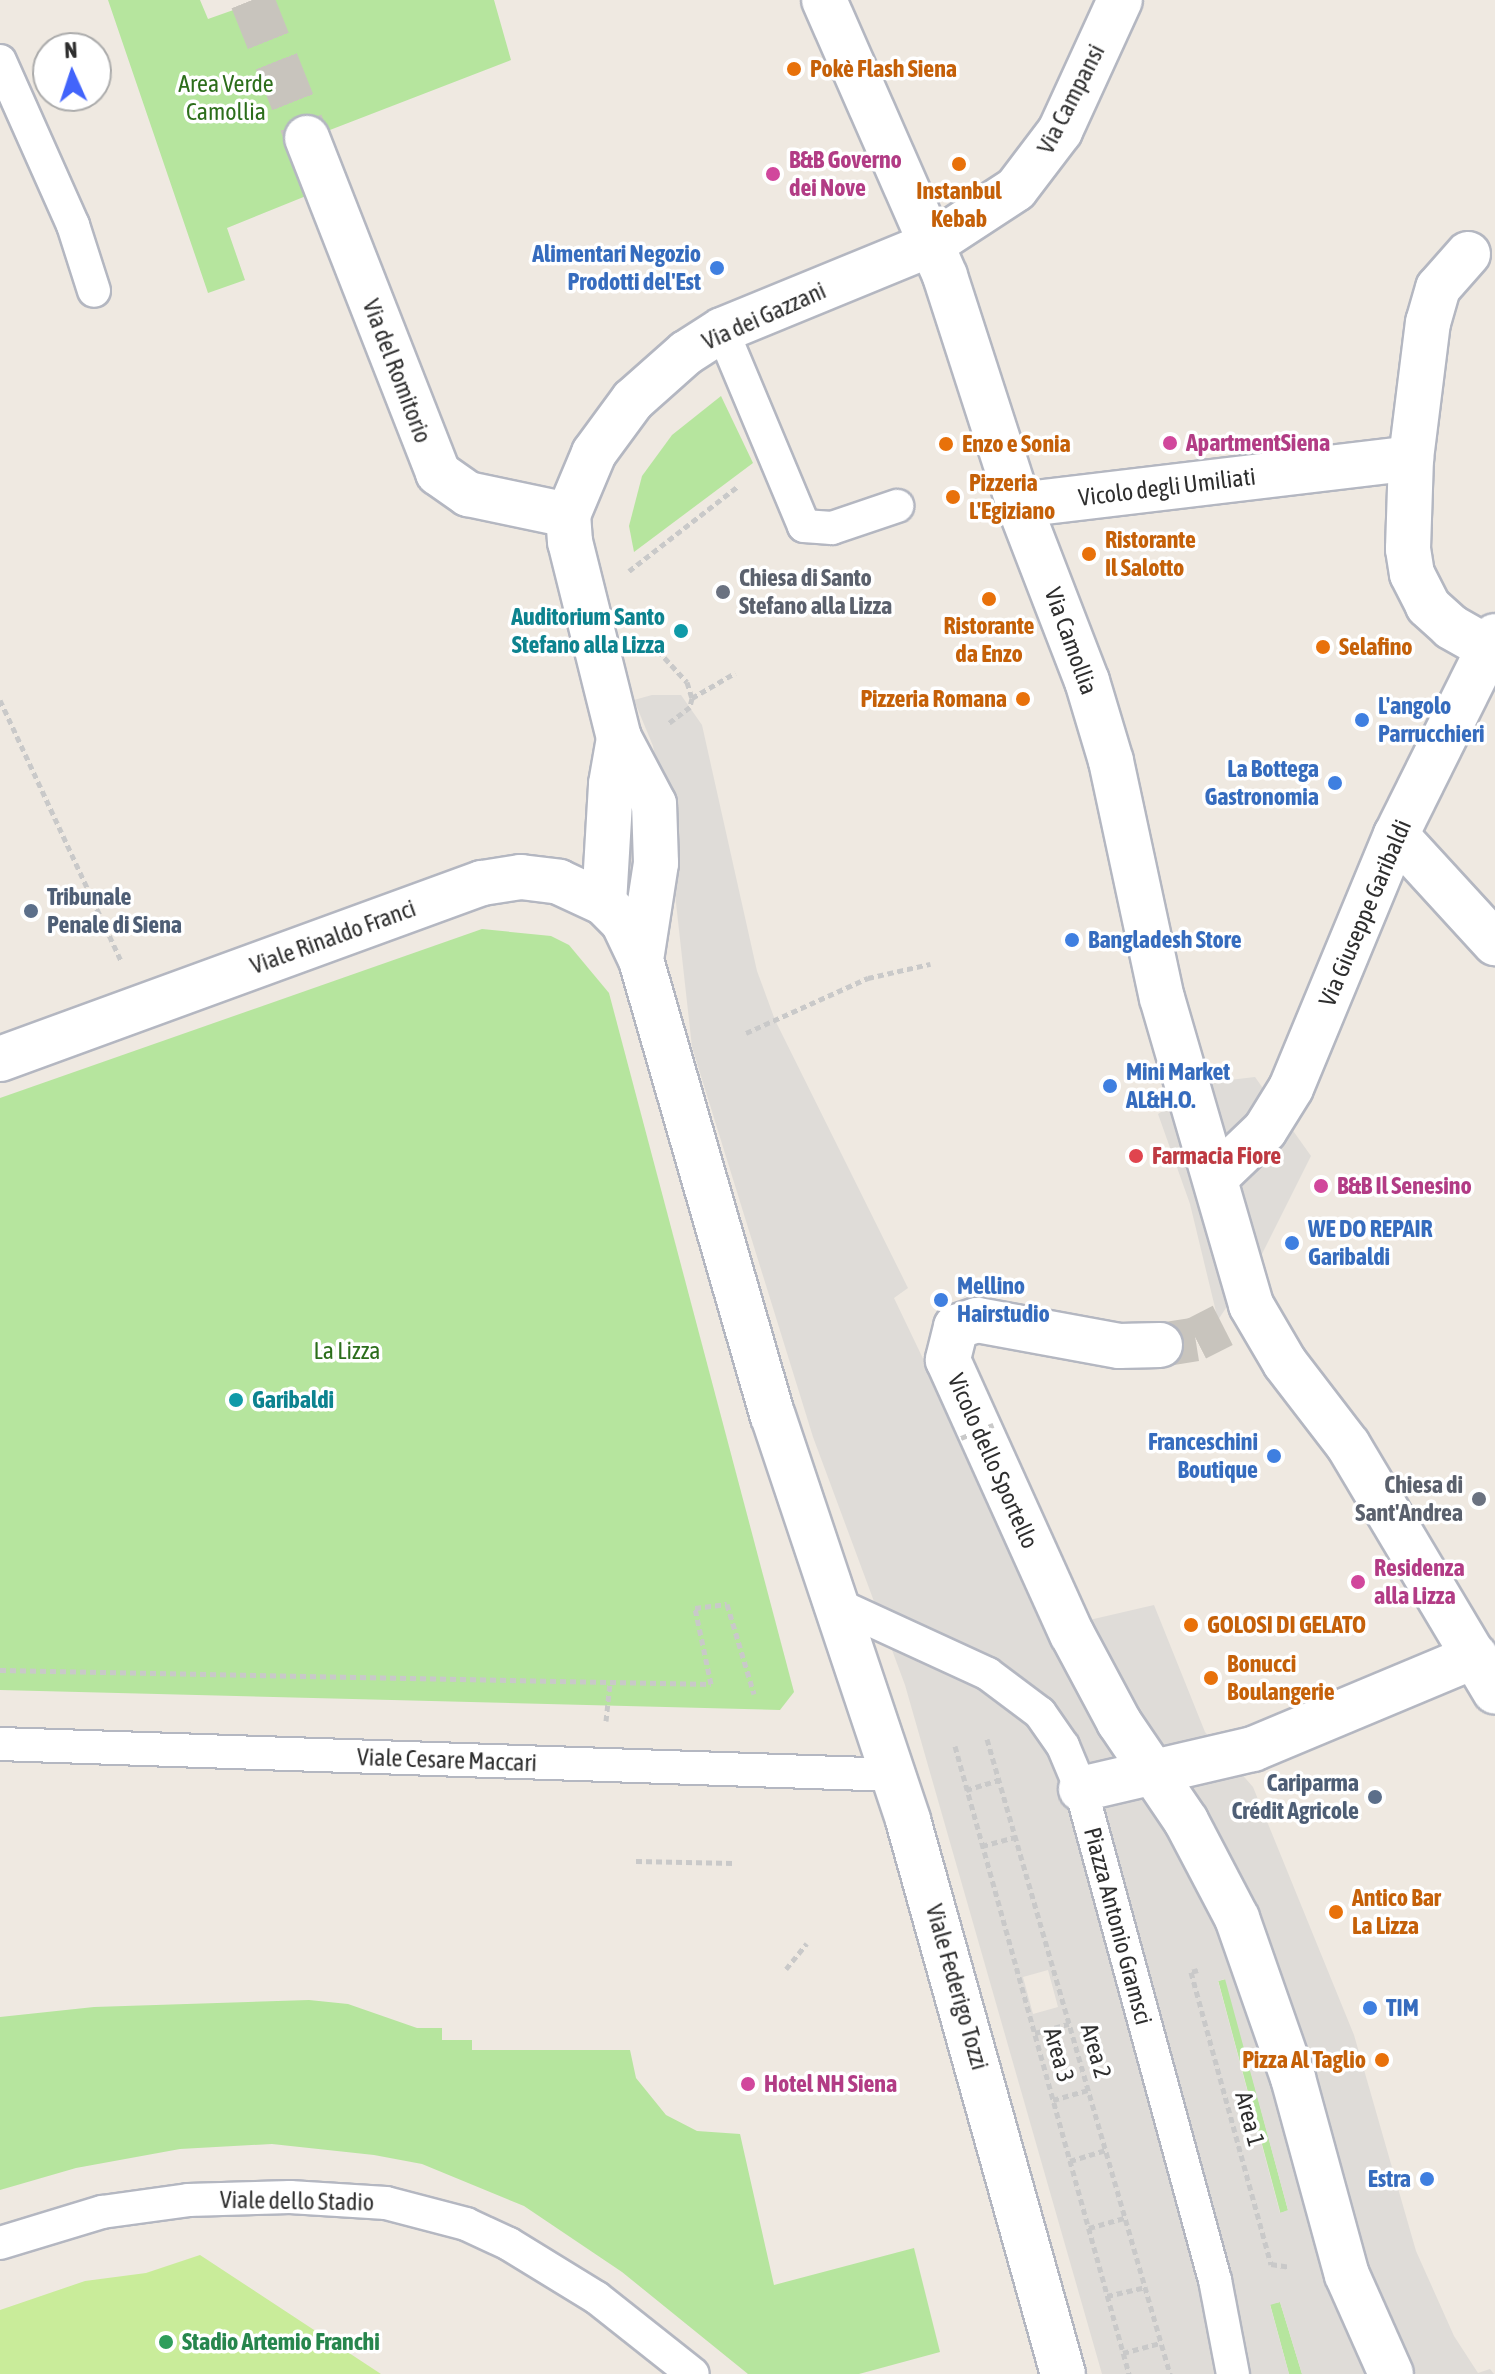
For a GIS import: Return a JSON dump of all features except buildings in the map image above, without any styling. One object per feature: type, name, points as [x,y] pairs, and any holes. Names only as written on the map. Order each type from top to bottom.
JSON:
[{"type":"street","name":"Via Camollia","points":[[824,0],[932,244],[1033,503],[1111,761],[1162,998],[1217,1176],[1237,1315],[1285,1363],[1348,1445],[1485,1674]]},
{"type":"street","name":"Via Campansi","points":[[932,244],[992,208],[1036,167],[1060,131],[1120,0]]},
{"type":"street","name":"Via del Romitorio","points":[[307,138],[438,473],[468,494],[568,515]]},
{"type":"street","name":"Via dei Gazzani","points":[[641,960],[657,827],[647,785],[619,738],[575,571],[568,515],[594,453],[633,400],[669,366],[722,330],[932,244]]},
{"type":"street","points":[[1468,254],[1447,275],[1432,303],[1411,458],[1408,549],[1420,593],[1438,618],[1492,642]]},
{"type":"street","name":"Vicolo degli Umiliati","points":[[1033,503],[1411,458]]},
{"type":"street","name":"Via Giuseppe Garibaldi","points":[[1217,1176],[1255,1142],[1283,1103],[1396,835],[1482,693],[1492,642]]},
{"type":"street","name":"Via dei Gazzani","points":[[604,903],[611,784],[619,738]]},
{"type":"street","points":[[1396,835],[1495,943]]},
{"type":"street","name":"Viale Rinaldo Franci","points":[[0,1059],[482,883],[543,878],[604,903],[623,922],[641,960]]},
{"type":"street","points":[[641,960],[755,1357],[836,1604]]},
{"type":"street","name":"Vicolo dello Sportello","points":[[1155,1775],[1119,1722],[1072,1634],[948,1360],[956,1327],[977,1320],[1119,1346],[1160,1345]]},
{"type":"street","name":"Viale Federigo Tozzi","points":[[836,1604],[895,1775],[991,2102],[1063,2374]]},
{"type":"street","points":[[1081,1789],[1155,1775],[1253,1749],[1485,1674]]},
{"type":"street","points":[[1155,1775],[1186,1821],[1253,1955],[1347,2275],[1391,2374]]},
{"type":"lane","points":[[0,61],[73,225],[94,291]]},
{"type":"lane","points":[[722,330],[804,526],[832,528],[897,506]]},
{"type":"lane","name":"Piazza Antonio Gramsci","points":[[836,1604],[1005,1684],[1052,1727],[1081,1789],[1215,2280],[1233,2374]]},
{"type":"lane","name":"Viale Cesare Maccari","points":[[0,1744],[895,1775]]},
{"type":"lane","name":"Viale dello Stadio","points":[[0,2243],[91,2214],[188,2200],[290,2197],[386,2203],[466,2224],[509,2244],[597,2298],[693,2374]]},
{"type":"path","points":[[622,577],[743,482]]},
{"type":"path","points":[[650,641],[687,682],[692,698],[690,707],[667,724]]},
{"type":"path","points":[[656,649],[666,642]]},
{"type":"path","points":[[692,698],[735,673]]},
{"type":"path","points":[[0,700],[121,962]]},
{"type":"path","points":[[746,1033],[868,978],[930,964]]},
{"type":"path","points":[[961,1438],[994,1425]]},
{"type":"path","points":[[0,1670],[711,1684],[695,1608],[727,1604],[754,1694]]},
{"type":"path","points":[[606,1727],[610,1683]]},
{"type":"path","name":"Area 2","points":[[987,1739],[1170,2374]]},
{"type":"path","name":"Area 3","points":[[955,1746],[1129,2374]]},
{"type":"path","points":[[966,1790],[999,1780]]},
{"type":"path","points":[[982,1846],[1016,1837]]},
{"type":"path","points":[[636,1861],[734,1863]]},
{"type":"path","points":[[786,1969],[807,1943]]},
{"type":"path","name":"Area 1","points":[[1253,1955],[1191,1972],[1271,2264],[1347,2275]]},
{"type":"path","points":[[1035,2033],[1069,2024]]},
{"type":"path","points":[[1053,2100],[1088,2090]]},
{"type":"path","points":[[1070,2161],[1105,2150]]},
{"type":"path","points":[[1089,2228],[1125,2218]]},
{"type":"path","points":[[1107,2296],[1145,2287]]},
{"type":"path","points":[[1123,2353],[1160,2343]]},
{"type":"green space","name":"Area Verde Camollia","points":[[108,0],[200,0],[208,19],[262,0],[494,0],[511,60],[291,145],[306,196],[227,228],[245,280],[208,293]]},
{"type":"green space","points":[[721,396],[753,463],[634,552],[629,526],[642,476],[672,435]]},
{"type":"green space","name":"La Lizza","points":[[482,929],[551,936],[569,945],[609,993],[794,1692],[780,1710],[0,1690],[0,1098]]},
{"type":"green space","points":[[1226,1979],[1288,2211],[1280,2213],[1218,1981]]},
{"type":"green space","points":[[309,2000],[348,2004],[417,2028],[442,2028],[442,2040],[472,2040],[472,2050],[630,2050],[636,2078],[666,2115],[697,2131],[740,2134],[774,2285],[914,2248],[940,2352],[859,2374],[748,2374],[622,2272],[524,2206],[422,2164],[374,2155],[272,2144],[180,2149],[76,2168],[0,2190],[0,2017],[94,2007]]},
{"type":"green space","name":"Stadio Artemio Franchi","points":[[200,2255],[381,2374],[0,2374],[0,2310],[85,2281],[146,2273]]},
{"type":"green space","points":[[1280,2302],[1302,2374],[1289,2374],[1270,2304]]},
{"type":"shaded area","points":[[652,695],[681,695],[702,725],[757,971],[775,1020],[908,1288],[894,1298],[961,1438],[1085,1621],[1154,1605],[1205,1732],[1253,1787],[1354,2035],[1416,2251],[1454,2336],[1478,2373],[1490,2369],[1494,2374],[1302,2374],[1280,2302],[1270,2305],[1289,2374],[1102,2374],[905,1685],[813,1437],[692,1047],[666,813],[653,746],[634,700]],"holes":[[[1048,1970],[1058,2007],[1033,2014],[1023,1977]],[[1225,1979],[1288,2210],[1280,2213],[1218,1981]]]},
{"type":"shaded area","points":[[1255,1077],[1311,1156],[1262,1254],[1218,1320],[1190,1204],[1158,1114],[1204,1083]]},
{"type":"tunnel","points":[[252,0],[307,138]]},
{"type":"tunnel","points":[[1160,1345],[1196,1339],[1223,1325]]},
{"type":"place","name":"Pokè Flash Siena","points":[[794,69]]},
{"type":"place","name":"Instanbul Kebab","points":[[959,164]]},
{"type":"place","name":"B&B Governo dei Nove","points":[[773,174]]},
{"type":"place","name":"Alimentari Negozio Prodotti del'Est","points":[[717,268]]},
{"type":"place","name":"ApartmentSiena","points":[[1170,443]]},
{"type":"place","name":"Enzo e Sonia","points":[[946,444]]},
{"type":"place","name":"Pizzeria L'Egiziano","points":[[953,497]]},
{"type":"place","name":"Ristorante Il Salotto","points":[[1089,554]]},
{"type":"place","name":"Chiesa di Santo Stefano alla Lizza","points":[[723,592]]},
{"type":"place","name":"Ristorante da Enzo","points":[[989,599]]},
{"type":"place","name":"Auditorium Santo Stefano alla Lizza","points":[[681,631]]},
{"type":"place","name":"Selafino","points":[[1323,647]]},
{"type":"place","name":"Pizzeria Romana","points":[[1023,699]]},
{"type":"place","name":"L'angolo Parrucchieri","points":[[1362,720]]},
{"type":"place","name":"La Bottega Gastronomia","points":[[1335,783]]},
{"type":"place","name":"Tribunale Penale di Siena","points":[[31,911]]},
{"type":"place","name":"Bangladesh Store","points":[[1072,940]]},
{"type":"place","name":"Mini Market AL&H.O.","points":[[1110,1086]]},
{"type":"place","name":"Farmacia Fiore","points":[[1136,1156]]},
{"type":"place","name":"B&B Il Senesino","points":[[1321,1186]]},
{"type":"place","name":"WE DO REPAIR Garibaldi","points":[[1292,1243]]},
{"type":"place","name":"Mellino Hairstudio","points":[[941,1300]]},
{"type":"place","name":"Garibaldi","points":[[236,1400]]},
{"type":"place","name":"Franceschini Boutique","points":[[1274,1456]]},
{"type":"place","name":"Chiesa di Sant'Andrea","points":[[1479,1499]]},
{"type":"place","name":"Residenza alla Lizza","points":[[1358,1582]]},
{"type":"place","name":"GOLOSI DI GELATO","points":[[1191,1625]]},
{"type":"place","name":"Bonucci Boulangerie","points":[[1211,1678]]},
{"type":"place","name":"Cariparma Crédit Agricole","points":[[1375,1797]]},
{"type":"place","name":"Antico Bar La Lizza","points":[[1336,1912]]},
{"type":"place","name":"TIM","points":[[1370,2008]]},
{"type":"place","name":"Pizza Al Taglio","points":[[1382,2060]]},
{"type":"place","name":"Hotel NH Siena","points":[[748,2084]]},
{"type":"place","name":"Estra","points":[[1427,2179]]},
{"type":"place","name":"Stadio Artemio Franchi","points":[[166,2342]]}]
